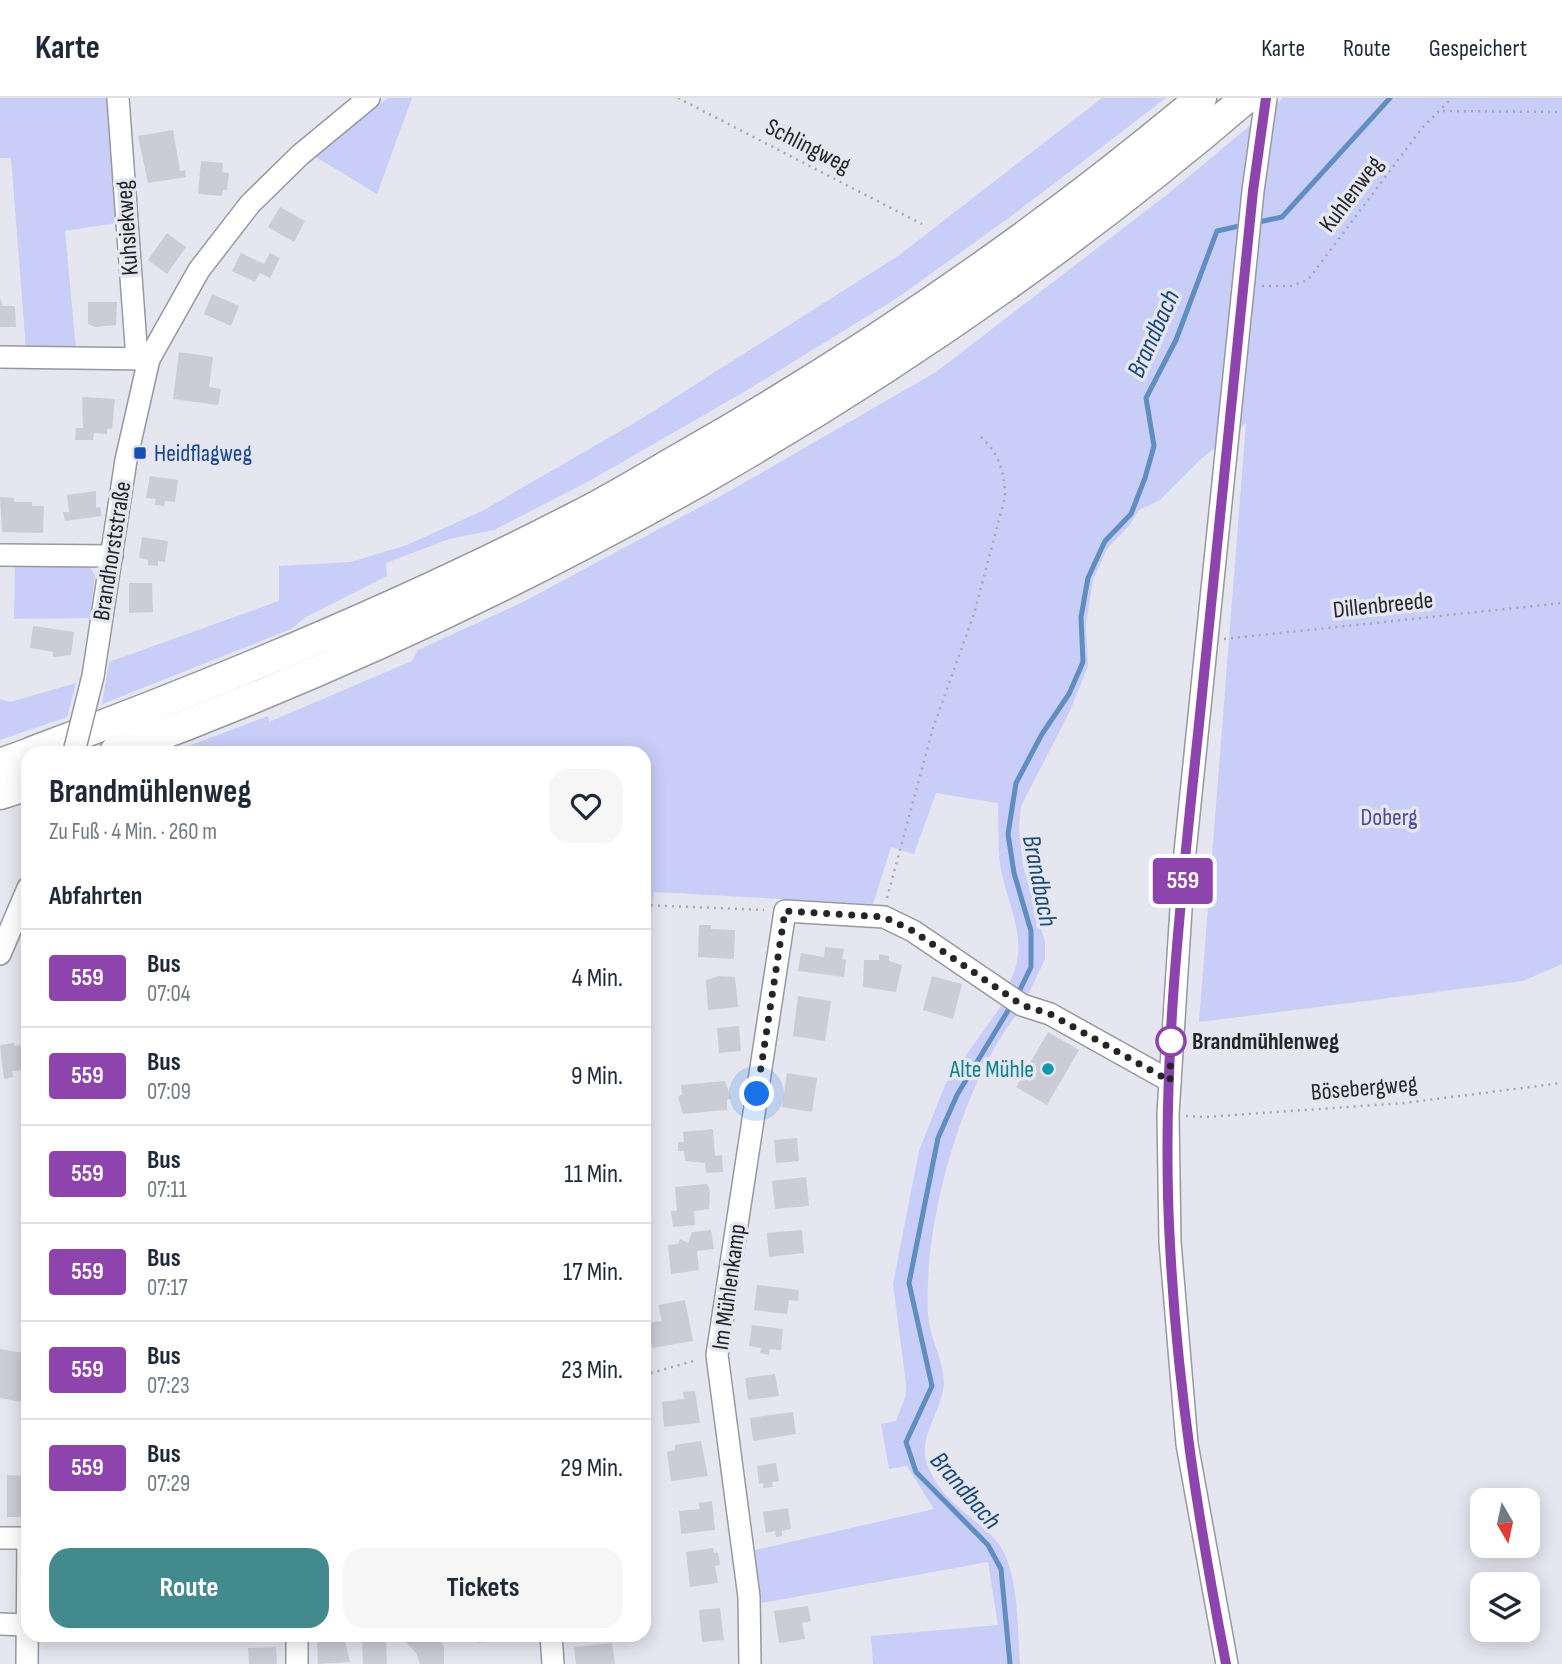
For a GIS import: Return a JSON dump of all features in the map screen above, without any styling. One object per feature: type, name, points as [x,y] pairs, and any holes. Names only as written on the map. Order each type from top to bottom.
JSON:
[{"type":"highway","points":[[129,746],[415,627],[592,540],[757,449],[928,340],[1048,257],[1195,142],[1246,98]]},
{"type":"highway","points":[[49,746],[151,708],[348,626],[580,516],[745,422],[911,317],[1039,226],[1192,106]]},
{"type":"highway","points":[[0,764],[21,756]]},
{"type":"highway","points":[[0,794],[21,787]]},
{"type":"street","name":"Kuhsiekweg","points":[[118,98],[143,359]]},
{"type":"street","name":"Brandhorststraße","points":[[76,746],[93,676],[143,359],[199,270],[250,204],[300,155],[369,98]]},
{"type":"street","points":[[1227,1664],[1183,1406],[1170,1241],[1168,1114],[1184,862],[1246,256],[1266,98]]},
{"type":"street","points":[[0,357],[143,359]]},
{"type":"street","points":[[0,555],[112,556]]},
{"type":"street","points":[[0,954],[21,904]]},
{"type":"street","points":[[785,911],[878,917],[913,931],[1022,1005],[1050,1014],[1170,1081]]},
{"type":"street","name":"Im Mühlenkamp","points":[[750,1664],[749,1597],[717,1354],[785,911]]},
{"type":"street","points":[[0,1538],[21,1538]]},
{"type":"street","points":[[0,1625],[21,1625]]},
{"type":"street","points":[[27,1642],[27,1664]]},
{"type":"street","points":[[296,1642],[297,1664]]},
{"type":"street","points":[[552,1642],[553,1664]]},
{"type":"path","name":"Schlingweg","points":[[678,98],[922,224]]},
{"type":"path","name":"Kuhlenweg","points":[[1266,286],[1292,286],[1308,280],[1422,128],[1442,111],[1452,98]]},
{"type":"path","points":[[1442,111],[1460,114],[1503,110],[1562,113]]},
{"type":"path","points":[[878,917],[887,898],[933,728],[974,614],[1005,497],[1005,478],[994,449],[981,437]]},
{"type":"path","name":"Dillenbreede","points":[[1207,641],[1562,603]]},
{"type":"path","points":[[651,905],[785,911]]},
{"type":"path","name":"Bösebergweg","points":[[1168,1114],[1206,1117],[1404,1103],[1562,1083]]},
{"type":"path","points":[[651,1373],[717,1354]]},
{"type":"green space","points":[[0,98],[122,98],[122,222],[65,231],[76,350],[26,349],[11,158],[0,158]]},
{"type":"green space","points":[[388,98],[412,98],[377,194],[314,156]]},
{"type":"green space","points":[[1102,98],[1166,98],[1010,217],[897,298],[744,392],[591,480],[494,530],[449,539],[386,563],[387,576],[306,617],[291,629],[102,704],[109,662],[279,601],[279,566],[351,562],[407,545],[482,511],[641,419],[898,256]]},
{"type":"green space","name":"Doberg","points":[[1283,98],[1562,98],[1562,964],[1523,981],[1199,1022],[1246,423],[1201,459],[1160,500],[1139,510],[1129,526],[1107,549],[1093,580],[1086,625],[1088,666],[1070,711],[1021,806],[1019,827],[1023,866],[1045,942],[1045,959],[1029,993],[1021,996],[1007,987],[1018,956],[1018,942],[1000,862],[998,803],[936,793],[914,854],[891,847],[873,904],[654,892],[651,913],[651,746],[189,746],[268,716],[269,722],[412,661],[418,650],[521,603],[730,491],[936,372],[1169,193]]},
{"type":"green space","points":[[15,564],[90,567],[95,576],[90,618],[14,619]]},
{"type":"green space","points":[[76,683],[67,717],[0,740],[0,699],[10,702]]},
{"type":"green space","points":[[1003,1003],[1017,1014],[979,1078],[963,1116],[939,1198],[928,1278],[928,1314],[944,1382],[940,1402],[928,1433],[925,1453],[927,1465],[939,1486],[993,1537],[1002,1549],[1013,1579],[1016,1597],[1020,1664],[873,1664],[871,1636],[998,1625],[988,1562],[762,1603],[751,1551],[934,1509],[907,1466],[889,1469],[881,1424],[896,1421],[906,1395],[893,1284],[919,1151],[945,1085]]},
{"type":"building","points":[[173,130],[180,171],[185,170],[186,177],[148,183],[138,136]]},
{"type":"building","points":[[201,161],[223,163],[222,172],[229,173],[227,190],[223,190],[222,196],[198,194]]},
{"type":"building","points":[[280,207],[305,221],[294,242],[268,227]]},
{"type":"building","points":[[167,233],[186,247],[167,274],[148,260]]},
{"type":"building","points":[[241,253],[264,264],[270,253],[280,258],[270,278],[260,273],[255,282],[232,271]]},
{"type":"building","points":[[212,294],[239,306],[231,326],[204,314]]},
{"type":"building","points":[[0,298],[3,306],[14,306],[16,327],[0,327]]},
{"type":"building","points":[[88,302],[117,302],[116,325],[95,327],[88,324]]},
{"type":"building","points":[[179,352],[213,357],[209,387],[221,389],[218,405],[173,399]]},
{"type":"building","points":[[82,397],[115,399],[112,429],[107,429],[107,434],[94,433],[93,440],[75,440],[76,428],[83,428]]},
{"type":"building","points":[[150,476],[178,480],[175,502],[165,501],[164,506],[155,505],[156,499],[146,498]]},
{"type":"building","points":[[96,491],[96,508],[100,507],[102,516],[65,521],[63,512],[69,512],[67,495]]},
{"type":"building","points":[[0,497],[14,498],[14,502],[32,502],[32,506],[44,506],[43,533],[2,532]]},
{"type":"building","points":[[142,537],[168,541],[165,562],[158,561],[158,566],[148,565],[148,560],[139,558]]},
{"type":"building","points":[[129,583],[152,583],[153,612],[129,613]]},
{"type":"building","points":[[33,626],[74,632],[71,655],[53,657],[53,652],[30,648]]},
{"type":"building","points":[[699,925],[711,925],[711,929],[735,930],[734,959],[698,957]]},
{"type":"building","points":[[825,947],[844,949],[844,977],[798,971],[801,953],[824,957]]},
{"type":"building","points":[[879,954],[889,956],[889,961],[902,965],[896,992],[863,987],[864,960],[879,960]]},
{"type":"building","points":[[719,976],[735,977],[738,1007],[708,1010],[706,980]]},
{"type":"building","points":[[932,976],[962,984],[953,1019],[923,1010]]},
{"type":"building","points":[[798,996],[831,1001],[825,1041],[793,1036]]},
{"type":"building","points":[[739,1026],[741,1051],[719,1053],[717,1028]]},
{"type":"building","name":"Alte Mühle","points":[[1048,1032],[1079,1050],[1047,1105],[1016,1087]]},
{"type":"building","points":[[14,1043],[14,1046],[21,1045],[21,1070],[12,1071],[13,1077],[4,1079],[0,1045]]},
{"type":"building","points":[[787,1073],[817,1078],[812,1112],[782,1107]]},
{"type":"building","points":[[725,1081],[731,1098],[727,1100],[727,1110],[683,1114],[678,1097],[682,1094],[681,1085]]},
{"type":"building","points":[[713,1129],[715,1156],[722,1155],[723,1172],[706,1173],[705,1163],[685,1161],[684,1151],[678,1151],[678,1142],[684,1142],[683,1132]]},
{"type":"building","points":[[797,1138],[799,1161],[776,1163],[774,1140]]},
{"type":"building","points":[[806,1177],[809,1206],[775,1209],[772,1181]]},
{"type":"building","points":[[707,1184],[710,1190],[709,1209],[694,1211],[695,1225],[673,1227],[671,1211],[677,1211],[675,1187]]},
{"type":"building","points":[[711,1230],[714,1249],[697,1251],[699,1270],[671,1274],[668,1245],[678,1244],[680,1239],[688,1243],[692,1232]]},
{"type":"building","points":[[802,1230],[804,1253],[769,1257],[767,1233]]},
{"type":"building","points":[[757,1285],[799,1290],[798,1301],[789,1300],[787,1314],[754,1310]]},
{"type":"building","points":[[685,1300],[693,1341],[652,1348],[651,1322],[662,1321],[658,1305]]},
{"type":"building","points":[[752,1325],[783,1329],[781,1350],[770,1349],[769,1355],[760,1353],[761,1348],[749,1346]]},
{"type":"building","points":[[0,1349],[21,1353],[21,1402],[0,1398]]},
{"type":"building","points":[[775,1374],[779,1396],[748,1400],[745,1378]]},
{"type":"building","points":[[695,1391],[700,1423],[664,1427],[662,1402],[684,1399],[683,1392]]},
{"type":"building","points":[[793,1412],[796,1434],[753,1441],[750,1418]]},
{"type":"building","points":[[701,1441],[708,1476],[671,1481],[667,1452],[675,1450],[675,1445]]},
{"type":"building","points":[[776,1463],[779,1481],[772,1482],[773,1487],[763,1488],[763,1483],[759,1484],[757,1466]]},
{"type":"building","points":[[7,1475],[21,1476],[21,1517],[7,1517]]},
{"type":"building","points":[[712,1501],[715,1530],[681,1534],[679,1511],[700,1509],[699,1503]]},
{"type":"building","points":[[788,1508],[791,1529],[782,1531],[782,1536],[776,1537],[775,1531],[766,1533],[763,1512]]},
{"type":"building","points":[[713,1548],[714,1553],[718,1552],[720,1565],[715,1566],[718,1583],[690,1587],[686,1552]]},
{"type":"building","points":[[808,1606],[811,1621],[802,1623],[805,1639],[779,1643],[774,1611]]},
{"type":"building","points":[[720,1608],[724,1640],[702,1642],[699,1610]]},
{"type":"building","points":[[317,1642],[345,1642],[350,1662],[318,1664]]},
{"type":"building","points":[[362,1642],[386,1642],[387,1664],[363,1664]]},
{"type":"building","points":[[406,1642],[441,1642],[444,1664],[420,1664],[416,1653]]},
{"type":"building","points":[[612,1643],[615,1664],[576,1664],[574,1647]]},
{"type":"building","points":[[276,1647],[277,1664],[249,1664],[248,1648]]},
{"type":"waterway","name":"Brandbach","points":[[1254,223],[1282,217],[1390,98]]},
{"type":"waterway","name":"Brandbach","points":[[1017,996],[1031,967],[1031,931],[1014,873],[1008,834],[1016,783],[1042,734],[1069,694],[1083,662],[1081,617],[1088,578],[1105,541],[1131,514],[1154,446],[1146,398],[1176,340],[1217,231],[1244,225]]},
{"type":"waterway","name":"Brandbach","points":[[1010,1664],[1001,1569],[988,1545],[916,1472],[906,1442],[932,1386],[909,1283],[938,1138],[957,1095],[1012,1004]]},
{"type":"bus line","name":"559","points":[[1226,1664],[1187,1444],[1182,1400],[1170,1241],[1168,1114],[1184,862],[1253,191],[1266,98]]},
{"type":"place","name":"Heidflagweg","points":[[140,453]]},
{"type":"place","name":"Brandmühlenweg","points":[[1171,1041]]},
{"type":"place","name":"Alte Mühle","points":[[1048,1069]]},
{"type":"route","points":[[757,1094],[785,911],[884,917],[913,931],[1032,1011],[1050,1014],[1170,1081],[1171,1041]]}]
